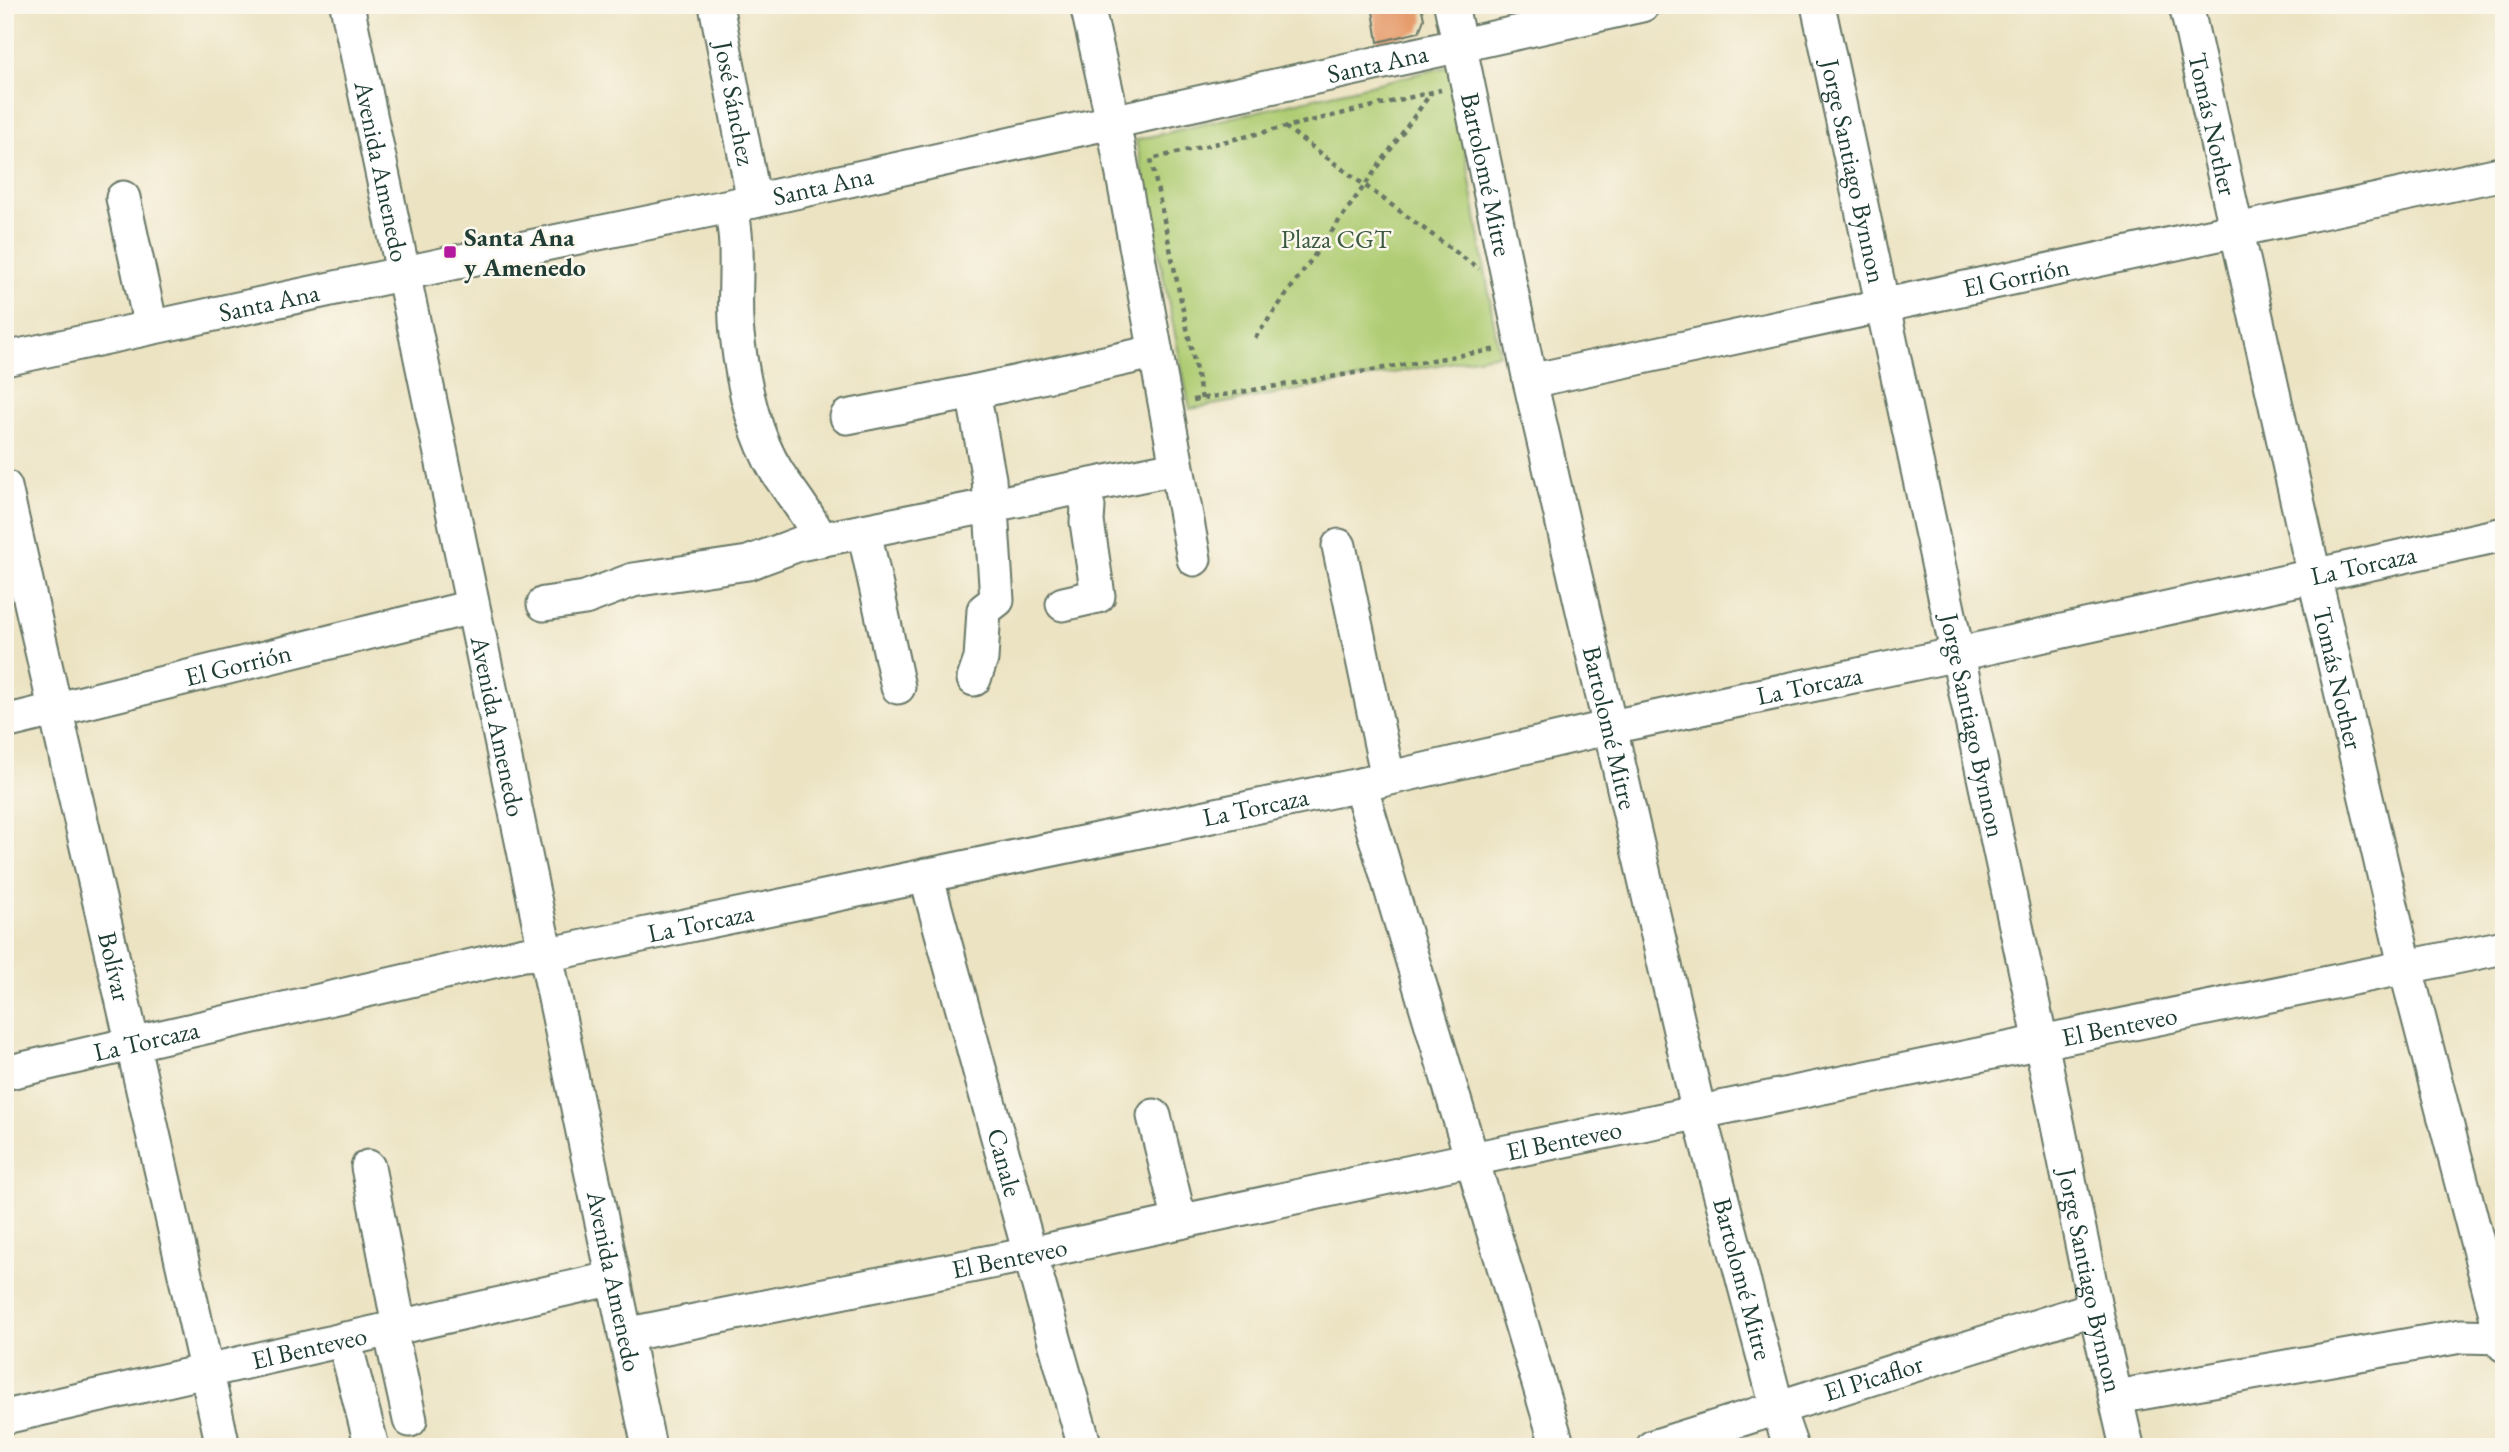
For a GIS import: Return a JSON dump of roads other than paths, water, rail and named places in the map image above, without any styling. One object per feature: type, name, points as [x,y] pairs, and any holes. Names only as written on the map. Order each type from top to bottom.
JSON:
[{"type":"street","name":"Avenida Amenedo","points":[[347,5],[649,1447]]},
{"type":"street","name":"José Sánchez","points":[[716,5],[742,203],[735,230],[737,332],[751,405],[765,448],[776,471],[810,519],[821,540]]},
{"type":"street","points":[[1087,5],[1112,121],[1194,559]]},
{"type":"street","name":"Bartolomé Mitre","points":[[1451,5],[1530,382],[1699,1113],[1777,1406],[1791,1447]]},
{"type":"street","name":"Santa Ana","points":[[5,359],[742,203],[1642,5]]},
{"type":"street","name":"Jorge Santiago Bynnon","points":[[1818,5],[2041,1042],[2095,1308],[2127,1447]]},
{"type":"street","name":"Tomás Nother","points":[[2186,5],[2406,969],[2503,1340]]},
{"type":"street","name":"El Gorrión","points":[[1530,382],[2504,173]]},
{"type":"street","points":[[122,198],[151,327]]},
{"type":"street","points":[[847,417],[1154,352]]},
{"type":"street","points":[[973,392],[989,479],[997,600],[984,610],[981,659],[974,678]]},
{"type":"street","points":[[544,604],[585,598],[633,580],[748,563],[799,544],[1176,468]]},
{"type":"street","name":"Bolívar","points":[[5,487],[134,1043],[223,1447]]},
{"type":"street","points":[[1063,604],[1098,596],[1087,522],[1088,507],[1082,487]]},
{"type":"street","points":[[864,531],[898,687]]},
{"type":"street","name":"La Torcaza","points":[[5,1073],[524,954],[565,951],[1374,782],[1611,727],[2504,534]]},
{"type":"street","points":[[1339,546],[1374,782],[1472,1159],[1558,1447]]},
{"type":"street","name":"El Gorrión","points":[[5,722],[472,607]]},
{"type":"street","name":"Canale","points":[[926,875],[1085,1447]]},
{"type":"street","name":"El Benteveo","points":[[625,1335],[1030,1254],[1472,1159],[2504,947]]},
{"type":"street","points":[[1153,1116],[1180,1222]]},
{"type":"street","points":[[368,1167],[410,1420]]},
{"type":"street","name":"El Benteveo","points":[[5,1417],[614,1278]]},
{"type":"street","name":"El Picaflor","points":[[1653,1447],[2095,1308]]},
{"type":"street","points":[[2116,1397],[2460,1336],[2503,1340]]},
{"type":"street","points":[[344,1339],[372,1447]]},
{"type":"place","name":"Santa Ana y Amenedo","points":[[450,252]]},
{"type":"park label","name":"Plaza CGT","points":[[1336,239]]}]
